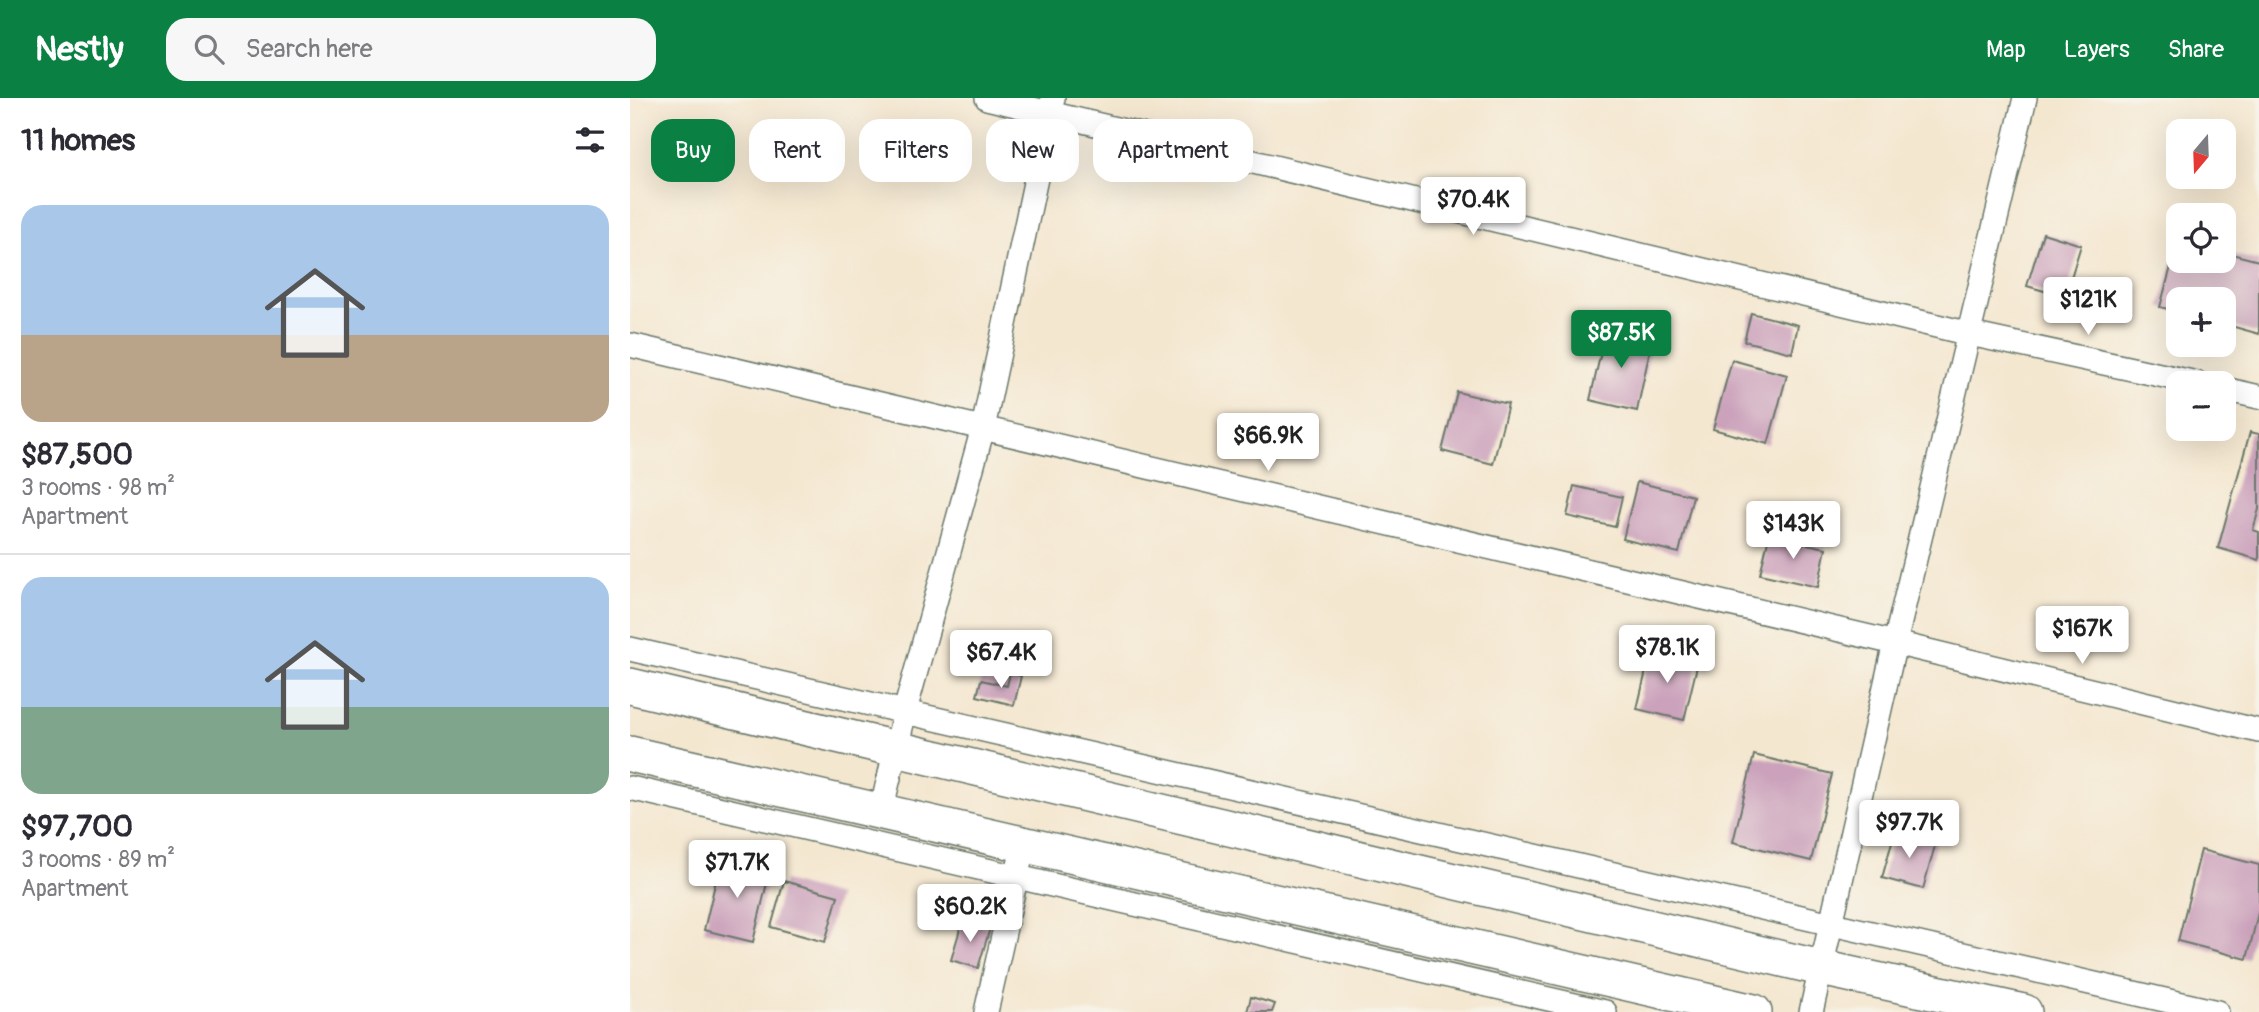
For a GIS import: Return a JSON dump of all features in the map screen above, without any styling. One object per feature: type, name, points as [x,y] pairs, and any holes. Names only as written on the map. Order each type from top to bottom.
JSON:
[{"type":"main road","points":[[630,686],[1821,968],[2024,1012]]},
{"type":"main road","points":[[630,754],[881,811],[1020,860],[1754,1012]]},
{"type":"street","points":[[987,98],[1051,106],[1970,334],[2166,376]]},
{"type":"street","points":[[1811,1012],[1895,643],[2025,98]]},
{"type":"street","points":[[881,811],[905,712],[983,428],[1051,106]]},
{"type":"street","points":[[630,345],[2259,731]]},
{"type":"street","points":[[2236,392],[2259,397]]},
{"type":"street","points":[[630,649],[2217,1012]]},
{"type":"street","points":[[630,788],[1020,860],[1605,1012]]},
{"type":"street","points":[[986,1012],[1020,860]]},
{"type":"building","points":[[2043,233],[2081,245],[2065,297],[2027,286]]},
{"type":"building","points":[[2236,255],[2259,261],[2259,334],[2236,327],[2236,287],[2166,287],[2166,309],[2160,307],[2169,273],[2236,273]]},
{"type":"building","points":[[1751,313],[1798,325],[1792,353],[1744,341]]},
{"type":"building","points":[[1606,330],[1652,340],[1637,411],[1590,400]]},
{"type":"building","points":[[1732,360],[1787,375],[1768,444],[1713,429]]},
{"type":"building","points":[[1457,392],[1508,404],[1493,464],[1442,451]]},
{"type":"building","points":[[2250,432],[2259,434],[2259,509],[2253,530],[2259,532],[2259,560],[2218,548]]},
{"type":"building","points":[[1637,482],[1693,496],[1679,553],[1623,539]]},
{"type":"building","points":[[1574,486],[1622,497],[1615,527],[1567,516]]},
{"type":"building","points":[[1769,536],[1826,548],[1818,587],[1760,574]]},
{"type":"building","points":[[1651,650],[1698,662],[1684,720],[1637,709]]},
{"type":"building","points":[[1010,673],[1021,676],[1014,705],[977,696],[981,680],[1007,686]]},
{"type":"building","points":[[1754,755],[1832,774],[1811,861],[1733,842]]},
{"type":"building","points":[[1895,831],[1936,842],[1923,889],[1882,878]]},
{"type":"building","points":[[2201,850],[2259,865],[2259,909],[2247,959],[2178,941]]},
{"type":"building","points":[[721,859],[770,870],[753,942],[704,930]]},
{"type":"building","points":[[784,881],[838,896],[825,942],[771,927]]},
{"type":"building","points":[[963,919],[990,928],[978,968],[951,960]]},
{"type":"building","points":[[1251,997],[1275,1004],[1272,1012],[1247,1012]]}]
